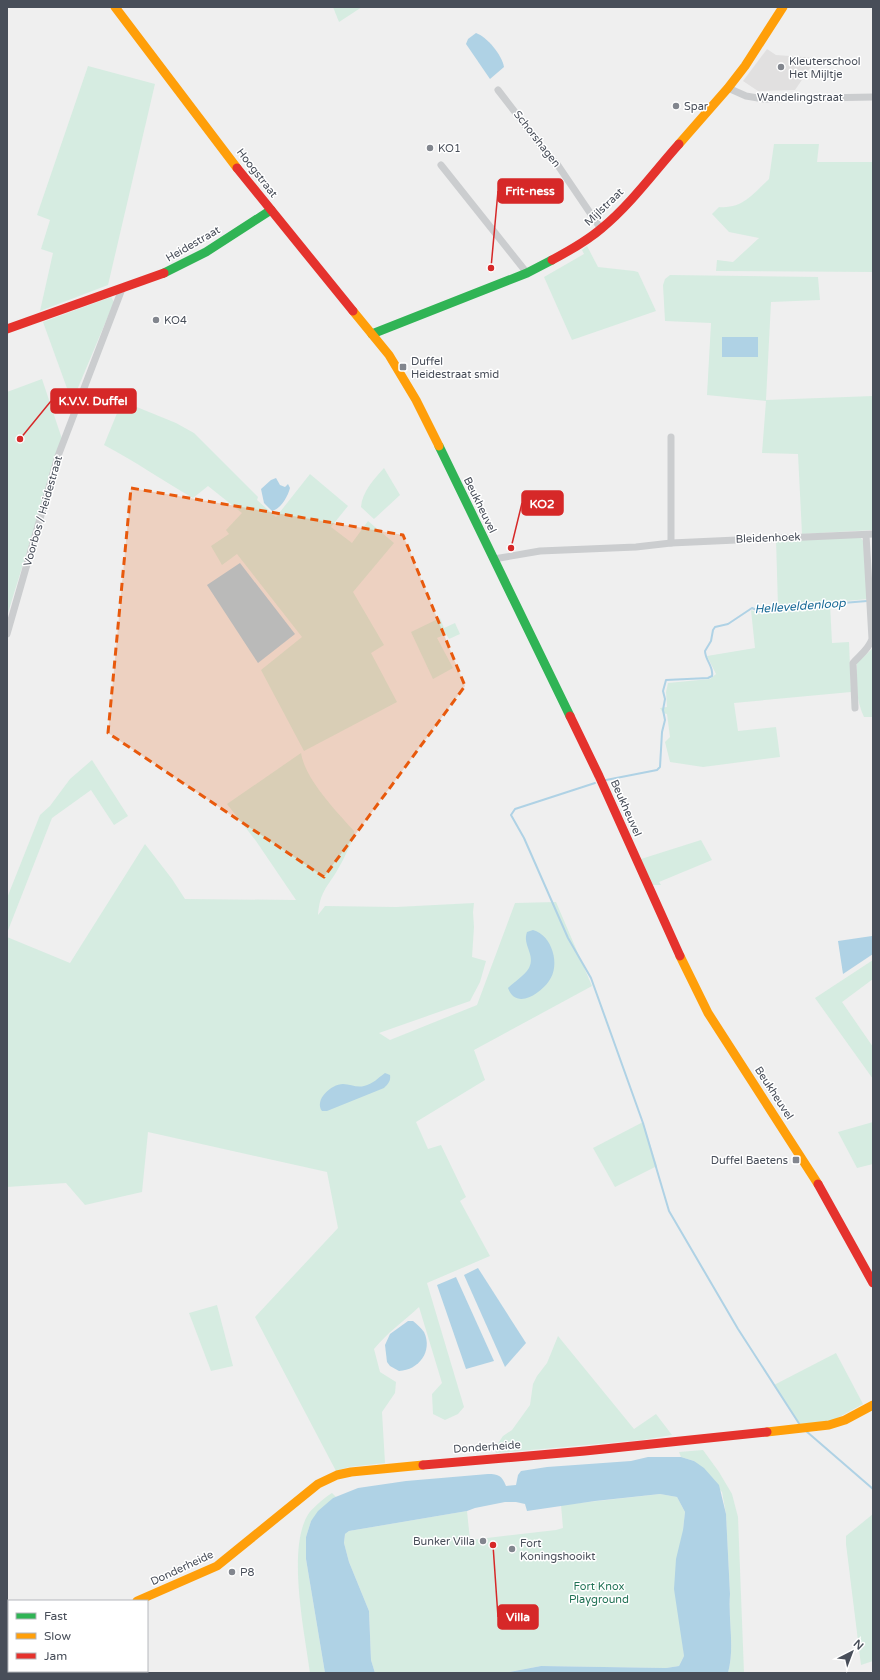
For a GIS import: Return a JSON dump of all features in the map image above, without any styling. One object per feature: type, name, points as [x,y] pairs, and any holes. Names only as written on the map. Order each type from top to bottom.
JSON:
[{"type":"street","name":"Hoogstraat","points":[[115,7],[130,22],[271,210],[372,334]]},
{"type":"street","name":"Mijlstraat","points":[[372,334],[527,273],[564,254],[601,229],[621,210],[728,88],[745,66],[783,7]]},
{"type":"street","name":"Wandelingstraat","points":[[728,88],[746,96],[764,99],[873,97]]},
{"type":"street","name":"Schorshagen","points":[[498,90],[548,155],[557,164],[601,229]]},
{"type":"street","points":[[441,164],[527,273]]},
{"type":"street","name":"Heidestraat","points":[[7,329],[165,274],[206,252],[271,210]]},
{"type":"street","name":"Voorbos / Heidestraat","points":[[7,634],[58,456],[122,289]]},
{"type":"street","name":"Beukheuvel","points":[[372,334],[389,355],[412,392],[599,776],[691,981],[708,1013],[821,1189],[873,1283]]},
{"type":"street","points":[[671,437],[671,543]]},
{"type":"street","name":"Bleidenhoek","points":[[494,559],[540,551],[636,547],[671,543],[869,535],[872,639],[870,647],[853,663],[854,708]]},
{"type":"street","name":"Donderheide","points":[[139,1600],[217,1566],[318,1484],[337,1475],[419,1465],[585,1451],[829,1425],[845,1420],[873,1404]]},
{"type":"highlighted area","points":[[131,488],[403,535],[465,686],[324,877],[108,733]]},
{"type":"shaded area","name":"Kleuterschool Het Mijltje","points":[[767,49],[776,55],[817,58],[795,90],[758,91],[743,81]]},
{"type":"green space","points":[[333,7],[362,7],[339,22]]},
{"type":"green space","points":[[88,66],[155,84],[108,285],[40,311],[53,253],[41,249],[50,220],[37,215]]},
{"type":"green space","points":[[774,144],[819,144],[817,162],[873,162],[873,272],[716,271],[717,260],[733,262],[759,238],[729,232],[712,214],[719,207],[735,206],[741,203],[769,179]]},
{"type":"green space","points":[[587,246],[598,267],[638,272],[656,311],[572,340],[544,277],[584,254],[582,250]]},
{"type":"green space","points":[[670,275],[818,277],[820,300],[771,302],[766,400],[873,396],[873,530],[802,534],[798,454],[762,453],[766,401],[707,395],[711,323],[665,321],[663,285],[665,279]]},
{"type":"green space","points":[[111,297],[114,302],[72,402],[43,322]]},
{"type":"green space","points":[[42,379],[62,439],[7,616],[7,392]]},
{"type":"green space","points":[[122,401],[176,423],[194,433],[258,497],[257,500],[276,517],[310,474],[348,506],[331,527],[352,543],[368,521],[394,543],[353,592],[384,645],[371,653],[397,702],[304,751],[261,670],[302,637],[237,554],[222,565],[211,546],[229,534],[226,530],[242,513],[208,486],[193,498],[104,445]]},
{"type":"green space","points":[[384,468],[400,495],[374,519],[361,507],[362,501],[369,486]]},
{"type":"green space","points":[[860,537],[864,542],[868,599],[778,607],[776,539]]},
{"type":"green space","points":[[830,604],[832,643],[849,642],[851,692],[734,703],[738,731],[776,727],[780,757],[703,767],[670,762],[665,742],[670,737],[667,714],[663,713],[660,708],[667,707],[666,692],[668,683],[710,679],[716,674],[707,656],[755,648],[751,610],[760,614]]},
{"type":"green space","points":[[440,618],[444,628],[455,623],[460,634],[449,639],[446,634],[437,638],[453,668],[433,679],[411,632]]},
{"type":"green space","points":[[873,648],[873,717],[864,717],[859,704],[857,691],[857,663]]},
{"type":"green space","points":[[301,753],[308,773],[315,784],[330,804],[354,831],[354,837],[338,869],[322,895],[318,915],[325,906],[396,907],[474,903],[472,957],[486,961],[480,982],[470,1001],[379,1033],[390,1040],[477,1005],[515,903],[556,902],[592,986],[474,1050],[485,1080],[416,1122],[428,1149],[441,1145],[466,1197],[460,1201],[490,1256],[427,1283],[464,1407],[458,1414],[445,1420],[433,1414],[432,1394],[442,1383],[419,1307],[390,1332],[374,1349],[380,1372],[396,1382],[395,1393],[382,1412],[385,1463],[349,1467],[336,1471],[255,1317],[338,1228],[327,1172],[148,1132],[142,1192],[85,1205],[66,1183],[7,1187],[7,937],[70,963],[145,844],[172,879],[185,899],[296,900],[256,841],[227,804]]},
{"type":"green space","points":[[92,760],[128,816],[114,825],[91,790],[52,818],[7,933],[7,898],[40,815],[50,806],[70,779]]},
{"type":"green space","points":[[701,840],[712,860],[659,882],[661,885],[653,885],[641,859]]},
{"type":"green space","points":[[873,960],[873,979],[842,1002],[873,1047],[873,1079],[815,998]]},
{"type":"green space","points":[[643,1122],[657,1166],[615,1187],[593,1148]]},
{"type":"green space","points":[[873,1122],[873,1164],[857,1168],[838,1132]]},
{"type":"green space","points":[[217,1305],[233,1366],[211,1371],[189,1313]]},
{"type":"green space","points":[[558,1336],[634,1429],[656,1414],[672,1435],[642,1440],[496,1453],[495,1448],[503,1436],[512,1430],[530,1405],[533,1384],[547,1363]]},
{"type":"green space","points":[[836,1353],[863,1404],[832,1421],[800,1426],[774,1385]]},
{"type":"green space","points":[[703,1450],[719,1472],[732,1494],[738,1517],[744,1673],[728,1673],[731,1653],[730,1594],[726,1514],[722,1492],[694,1461],[681,1457],[679,1452]]},
{"type":"green space","points":[[332,1493],[336,1497],[333,1498],[311,1521],[306,1537],[306,1559],[325,1673],[310,1673],[301,1614],[298,1568],[299,1547],[302,1528],[309,1513]]},
{"type":"green space","name":"Fort Knox Playground","points":[[660,1494],[677,1497],[685,1512],[683,1530],[681,1629],[684,1656],[679,1666],[666,1668],[541,1666],[504,1673],[375,1673],[371,1660],[369,1611],[349,1562],[344,1543],[345,1534],[349,1531],[467,1511],[470,1540],[556,1530],[563,1528],[561,1505]]},
{"type":"green space","points":[[873,1514],[873,1661],[861,1665],[846,1536]]},
{"type":"water","points":[[476,33],[489,42],[503,62],[504,67],[490,79],[466,44],[468,39]]},
{"type":"water","points":[[722,337],[758,337],[758,357],[722,357]]},
{"type":"water","points":[[276,478],[280,485],[285,487],[288,484],[290,488],[288,495],[281,505],[272,511],[264,503],[261,489],[271,480]]},
{"type":"water","points":[[240,563],[295,634],[258,663],[207,585]]},
{"type":"water","points":[[533,930],[540,933],[550,944],[554,959],[553,974],[540,991],[528,998],[522,999],[512,995],[508,988],[529,968],[531,959],[526,937],[527,932]]},
{"type":"water","points":[[872,936],[873,954],[843,974],[838,941]]},
{"type":"water","points":[[385,1073],[390,1075],[390,1079],[384,1088],[327,1111],[322,1111],[320,1102],[325,1093],[329,1090],[343,1084],[359,1087],[364,1086],[373,1082]]},
{"type":"water","points":[[478,1268],[526,1343],[505,1367],[464,1275]]},
{"type":"water","points":[[456,1277],[494,1361],[466,1369],[437,1285]]},
{"type":"water","points":[[408,1321],[413,1321],[424,1332],[427,1346],[418,1363],[406,1370],[399,1371],[390,1366],[387,1362],[385,1345],[390,1334]]},
{"type":"water","points":[[648,1457],[681,1457],[694,1461],[704,1468],[719,1485],[726,1514],[730,1594],[731,1653],[728,1673],[504,1673],[541,1666],[666,1668],[679,1666],[684,1656],[674,1589],[676,1559],[683,1530],[685,1512],[677,1497],[660,1494],[595,1501],[527,1511],[525,1504],[505,1502],[467,1511],[349,1531],[345,1534],[344,1543],[349,1562],[369,1611],[371,1660],[375,1673],[325,1673],[306,1559],[306,1537],[311,1521],[318,1511],[333,1498],[358,1488],[406,1481],[488,1474],[500,1476],[506,1486],[516,1485],[518,1475],[521,1471],[547,1467],[631,1461]]},
{"type":"waterway","name":"Helleveldenloop","points":[[606,780],[657,770],[660,767],[662,732],[665,720],[663,710],[665,699],[663,691],[666,680],[708,678],[712,676],[712,670],[705,651],[711,641],[715,627],[728,624],[752,608],[759,611],[867,601]]},
{"type":"waterway","points":[[595,783],[515,809],[511,815],[524,838],[568,938],[591,978],[643,1123],[669,1211],[738,1329],[800,1425]]},
{"type":"waterway","points":[[806,1431],[873,1489]]},
{"type":"traffic: fast","points":[[164,273],[206,252],[271,210]]},
{"type":"traffic: fast","points":[[372,334],[527,273],[552,260]]},
{"type":"traffic: fast","points":[[439,446],[570,716]]},
{"type":"traffic: slow","points":[[115,7],[237,168]]},
{"type":"traffic: slow","points":[[679,144],[728,88],[745,66],[783,7]]},
{"type":"traffic: slow","points":[[353,311],[389,355],[416,400],[439,446]]},
{"type":"traffic: slow","points":[[680,956],[708,1013],[818,1184]]},
{"type":"traffic: slow","points":[[767,1432],[829,1425],[845,1420],[873,1405]]},
{"type":"traffic: slow","points":[[139,1600],[217,1566],[318,1484],[337,1475],[351,1472],[423,1465]]},
{"type":"traffic: jam","points":[[552,260],[596,233],[613,219],[679,144]]},
{"type":"traffic: jam","points":[[237,168],[353,311]]},
{"type":"traffic: jam","points":[[7,329],[164,273]]},
{"type":"traffic: jam","points":[[570,716],[599,776],[680,956]]},
{"type":"traffic: jam","points":[[818,1184],[873,1283]]},
{"type":"traffic: jam","points":[[423,1465],[585,1451],[767,1432]]},
{"type":"place","name":"Kleuterschool Het Mijltje","points":[[781,67]]},
{"type":"place","name":"Spar","points":[[676,106]]},
{"type":"place","name":"KO1","points":[[430,148]]},
{"type":"place","name":"Frit-ness","points":[[491,268]]},
{"type":"place","name":"KO4","points":[[156,320]]},
{"type":"place","name":"Duffel Heidestraat smid","points":[[403,367]]},
{"type":"place","name":"K.V.V. Duffel","points":[[20,439]]},
{"type":"place","name":"KO2","points":[[511,548]]},
{"type":"place","name":"Duffel Baetens","points":[[796,1160]]},
{"type":"place","name":"Bunker Villa","points":[[483,1541]]},
{"type":"place","name":"Villa","points":[[493,1545]]},
{"type":"place","name":"Fort Koningshooikt","points":[[512,1549]]},
{"type":"place","name":"P8","points":[[232,1572]]}]
